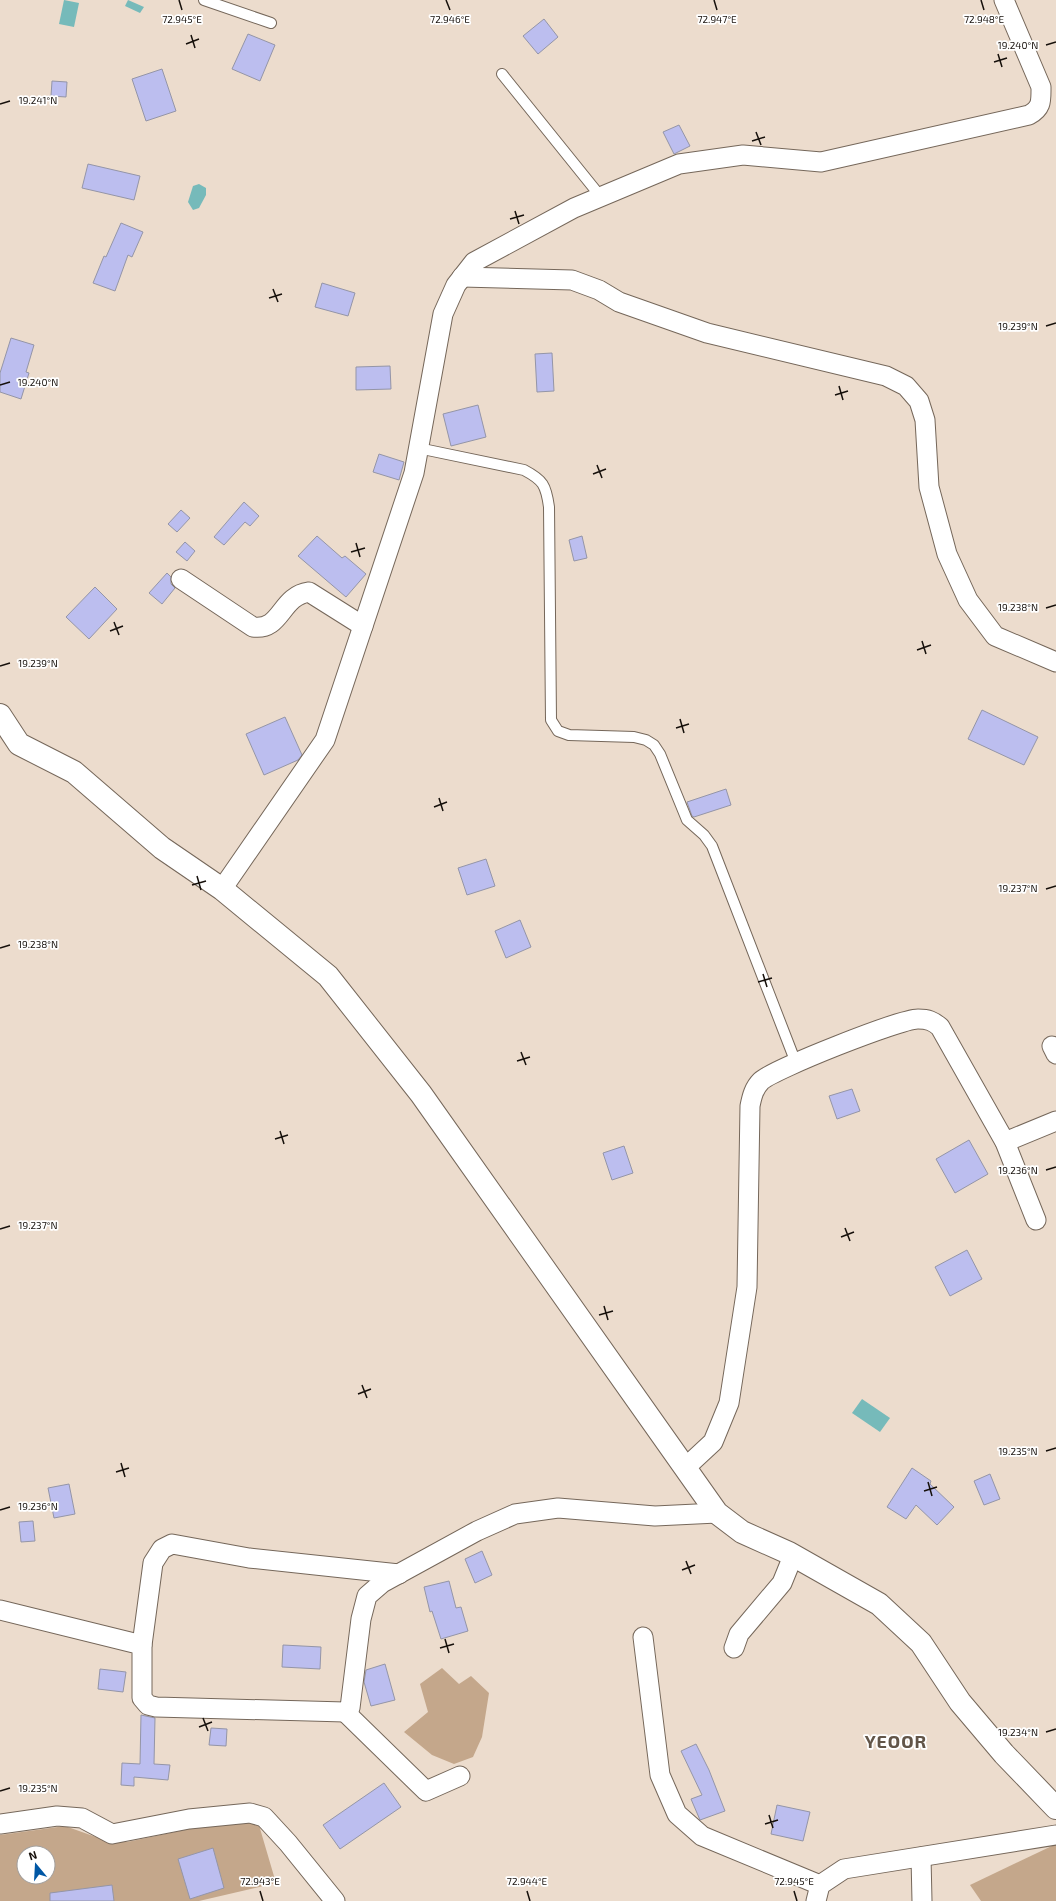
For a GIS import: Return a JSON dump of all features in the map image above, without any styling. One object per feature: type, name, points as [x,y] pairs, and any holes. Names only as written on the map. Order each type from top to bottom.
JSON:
[{"type":"street","points":[[222,889],[324,740],[414,473],[443,314],[456,285],[474,262],[574,208],[679,164],[743,155],[821,162],[1029,115],[1037,110],[1041,101],[1041,87],[1004,0]]},
{"type":"street","points":[[462,277],[572,280],[599,290],[619,302],[707,333],[886,376],[906,386],[919,401],[925,420],[929,486],[947,554],[968,600],[995,636],[1056,662]]},
{"type":"street","points":[[181,579],[253,627],[267,627],[292,598],[308,592],[363,626]]},
{"type":"street","points":[[0,715],[19,744],[74,772],[162,848],[222,889],[328,976],[421,1094],[717,1514],[742,1532],[793,1556],[879,1604],[921,1643],[960,1702],[1004,1754],[1056,1808]]},
{"type":"street","points":[[685,1468],[713,1442],[730,1403],[747,1286],[750,1106],[753,1091],[762,1080],[796,1063],[898,1023],[917,1019],[931,1020],[940,1028],[1005,1142],[1036,1220]]},
{"type":"street","points":[[1005,1142],[1056,1121]]},
{"type":"street","points":[[399,1574],[249,1558],[172,1544],[162,1549],[153,1563],[142,1645],[142,1698],[148,1705],[172,1707],[345,1712],[350,1708],[361,1619],[368,1596],[382,1583],[399,1574],[477,1531],[515,1514],[558,1508],[655,1516],[717,1514]]},
{"type":"street","points":[[734,1648],[739,1634],[782,1583],[793,1556]]},
{"type":"street","points":[[0,1610],[142,1645]]},
{"type":"street","points":[[643,1638],[660,1775],[677,1814],[702,1836],[818,1893],[844,1869],[1056,1835]]},
{"type":"street","points":[[345,1712],[426,1791],[460,1776]]},
{"type":"street","points":[[0,1824],[58,1816],[82,1818],[112,1834],[189,1819],[250,1813],[264,1817],[288,1843],[335,1901]]},
{"type":"street","points":[[921,1856],[922,1901]]},
{"type":"lane","points":[[204,0],[218,2],[271,24]]},
{"type":"lane","points":[[502,74],[601,197]]},
{"type":"lane","points":[[418,448],[524,470],[540,478],[547,491],[549,507],[551,720],[558,731],[569,735],[634,737],[646,740],[654,745],[660,754],[687,820],[704,835],[712,846],[796,1063]]},
{"type":"shaded area","points":[[442,1668],[459,1684],[471,1676],[489,1693],[482,1737],[473,1757],[454,1764],[432,1755],[404,1732],[428,1712],[420,1684]]},
{"type":"shaded area","points":[[256,1815],[276,1883],[199,1901],[0,1901],[0,1835],[65,1826],[96,1837],[127,1842]]},
{"type":"shaded area","points":[[1056,1844],[1056,1901],[981,1901],[970,1885]]},
{"type":"water","points":[[64,0],[79,3],[74,27],[59,24]]},
{"type":"water","points":[[128,0],[144,7],[140,13],[125,6]]},
{"type":"water","points":[[199,184],[206,188],[206,195],[199,208],[193,210],[188,202],[193,186]]},
{"type":"water","points":[[862,1399],[890,1418],[880,1432],[852,1413]]},
{"type":"building","points":[[544,19],[558,37],[538,54],[523,36]]},
{"type":"building","points":[[248,34],[275,45],[260,81],[232,69]]},
{"type":"building","points":[[162,69],[176,111],[146,121],[132,79]]},
{"type":"building","points":[[52,81],[67,82],[66,97],[51,96]]},
{"type":"building","points":[[679,125],[690,146],[674,154],[663,132]]},
{"type":"building","points":[[88,164],[140,176],[134,200],[82,188]]},
{"type":"building","points":[[121,223],[143,232],[132,257],[128,255],[115,291],[93,283],[104,256],[106,257]]},
{"type":"building","points":[[322,283],[355,293],[348,316],[315,307]]},
{"type":"building","points":[[11,338],[34,345],[26,372],[29,373],[21,399],[0,392],[0,373]]},
{"type":"building","points":[[552,353],[554,391],[537,392],[535,354]]},
{"type":"building","points":[[390,366],[391,389],[356,390],[356,367]]},
{"type":"building","points":[[478,405],[486,437],[451,446],[443,414]]},
{"type":"building","points":[[379,454],[404,462],[399,480],[373,472]]},
{"type":"building","points":[[244,502],[259,516],[250,526],[245,522],[224,545],[214,537]]},
{"type":"building","points":[[181,510],[190,518],[177,532],[168,524]]},
{"type":"building","points":[[317,536],[342,558],[345,556],[366,574],[346,597],[298,556]]},
{"type":"building","points":[[582,536],[587,558],[574,561],[569,540]]},
{"type":"building","points":[[185,542],[195,551],[187,561],[176,552]]},
{"type":"building","points":[[167,573],[171,577],[171,584],[175,588],[162,604],[149,593]]},
{"type":"building","points":[[95,587],[117,609],[89,639],[66,617]]},
{"type":"building","points":[[982,710],[1038,737],[1024,765],[968,739]]},
{"type":"building","points":[[285,717],[302,755],[298,760],[264,775],[246,734]]},
{"type":"building","points":[[726,789],[731,805],[694,817],[692,816],[687,802]]},
{"type":"building","points":[[486,859],[495,886],[467,895],[458,868]]},
{"type":"building","points":[[520,920],[531,947],[506,958],[495,931]]},
{"type":"building","points":[[852,1089],[860,1111],[837,1119],[829,1096]]},
{"type":"building","points":[[969,1140],[988,1174],[955,1193],[936,1159]]},
{"type":"building","points":[[624,1146],[633,1173],[612,1180],[603,1153]]},
{"type":"building","points":[[967,1250],[982,1279],[950,1296],[935,1267]]},
{"type":"building","points":[[912,1468],[931,1481],[930,1484],[954,1507],[937,1525],[916,1505],[906,1519],[887,1507]]},
{"type":"building","points":[[990,1474],[1000,1499],[984,1505],[974,1481]]},
{"type":"building","points":[[69,1484],[75,1514],[54,1518],[48,1488]]},
{"type":"building","points":[[33,1521],[35,1541],[21,1542],[19,1522]]},
{"type":"building","points":[[482,1551],[492,1575],[475,1583],[465,1559]]},
{"type":"building","points":[[449,1581],[456,1608],[461,1607],[468,1631],[441,1639],[432,1611],[430,1612],[424,1587]]},
{"type":"building","points":[[283,1645],[321,1647],[320,1669],[282,1667]]},
{"type":"building","points":[[385,1664],[395,1700],[371,1706],[364,1682],[366,1670]]},
{"type":"building","points":[[100,1669],[126,1672],[123,1692],[98,1689]]},
{"type":"building","points":[[141,1715],[155,1718],[154,1764],[170,1765],[168,1780],[134,1777],[134,1786],[121,1785],[122,1763],[140,1764]]},
{"type":"building","points":[[211,1728],[227,1729],[226,1746],[209,1745]]},
{"type":"building","points":[[696,1744],[709,1770],[725,1811],[700,1820],[691,1799],[702,1795],[681,1751]]},
{"type":"building","points":[[384,1783],[401,1807],[340,1849],[323,1825]]},
{"type":"building","points":[[777,1805],[810,1812],[803,1841],[771,1834]]},
{"type":"building","points":[[213,1848],[224,1888],[190,1899],[178,1859]]},
{"type":"building","points":[[112,1885],[114,1901],[50,1901],[50,1893]]},
{"type":"district","name":"YEOOR","points":[[896,1742]]}]
